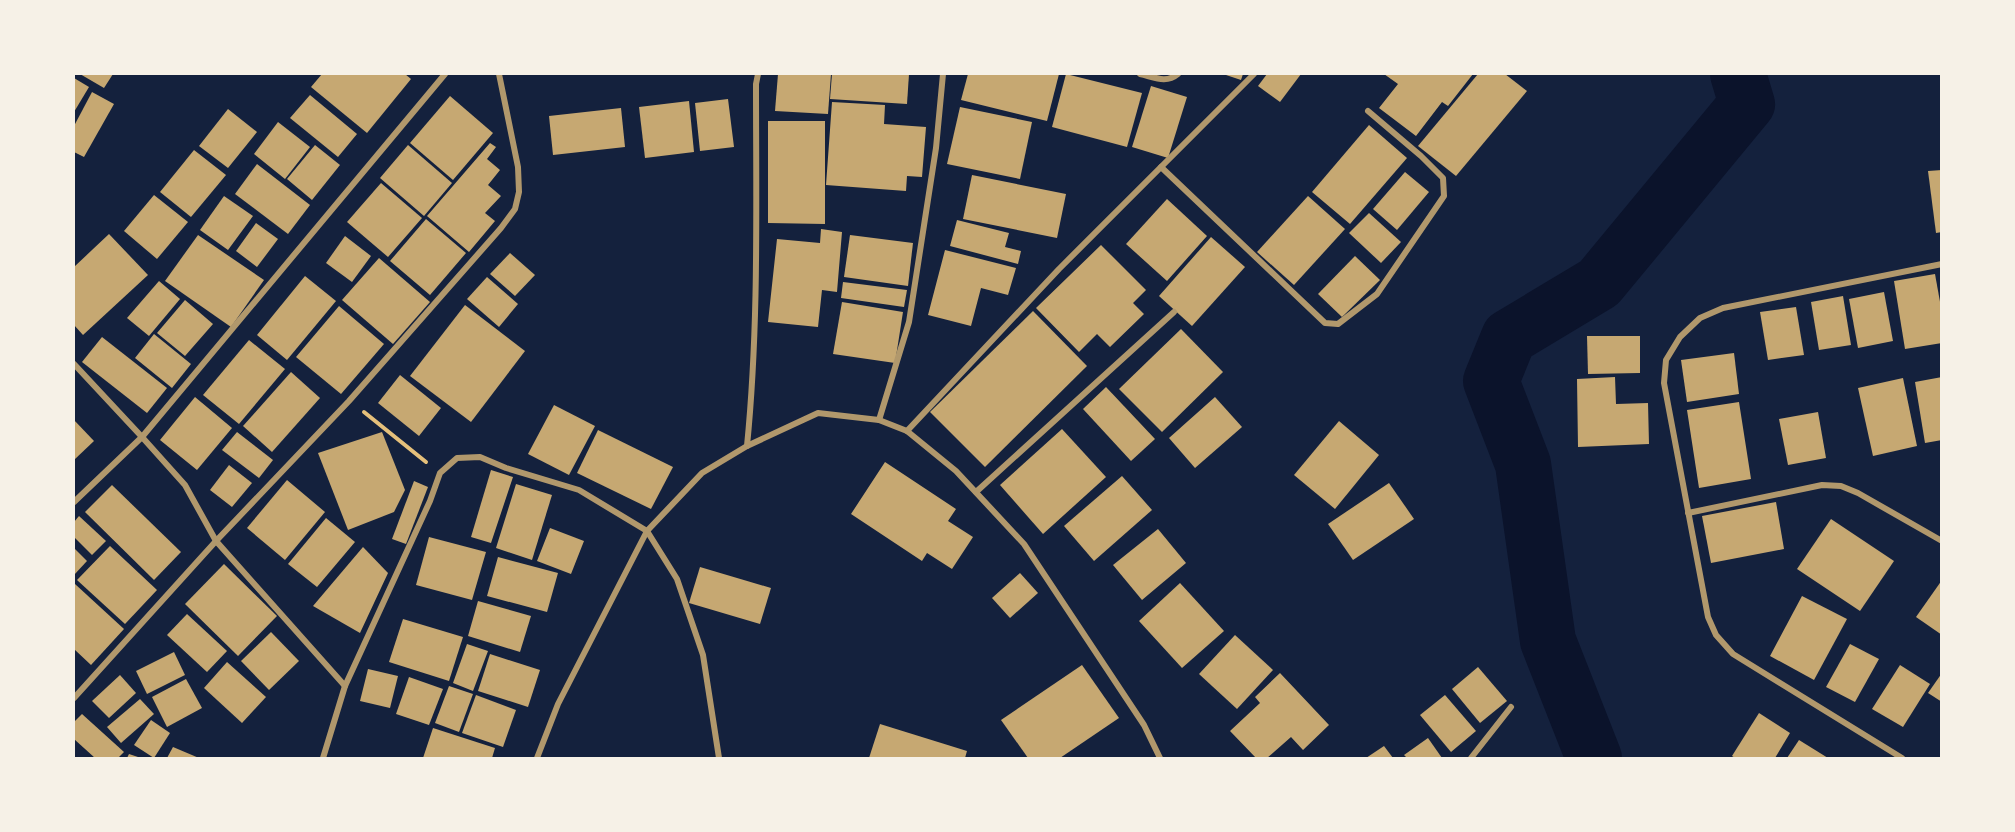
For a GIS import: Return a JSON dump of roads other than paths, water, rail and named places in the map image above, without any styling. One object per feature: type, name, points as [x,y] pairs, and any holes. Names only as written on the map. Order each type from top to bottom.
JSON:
[{"type":"street","points":[[74,502],[142,437],[445,74]]},
{"type":"street","points":[[74,698],[216,541],[349,401],[501,228],[514,210],[519,192],[518,167],[499,74]]},
{"type":"street","points":[[747,446],[754,382],[757,301],[756,84],[758,74]]},
{"type":"street","points":[[879,420],[909,322],[936,148],[944,74]]},
{"type":"street","points":[[1140,74],[1164,80],[1178,74]]},
{"type":"street","points":[[907,431],[1059,269],[1254,74]]},
{"type":"street","points":[[1161,167],[1325,322],[1338,324],[1377,294],[1444,196],[1443,178],[1368,111]]},
{"type":"street","points":[[1902,759],[1733,654],[1716,635],[1708,617],[1664,383],[1666,360],[1680,337],[1700,318],[1723,308],[1941,264]]},
{"type":"street","points":[[976,492],[1174,312]]},
{"type":"street","points":[[74,364],[184,485],[216,541],[345,686]]},
{"type":"street","points":[[537,759],[558,704],[647,531],[702,473],[747,446],[818,413],[879,420],[907,431],[956,471],[1024,544],[1144,725],[1160,759]]},
{"type":"street","points":[[322,759],[345,686],[430,501],[440,473],[457,458],[480,457],[506,468],[579,490],[647,531],[677,579],[703,655],[719,759]]},
{"type":"street","points":[[1688,513],[1822,485],[1841,486],[1941,541]]},
{"type":"street","points":[[1471,759],[1511,706]]},
{"type":"waterway","points":[[1594,758],[1548,641],[1523,464],[1491,381],[1509,337],[1599,283],[1747,104],[1738,74]]}]
